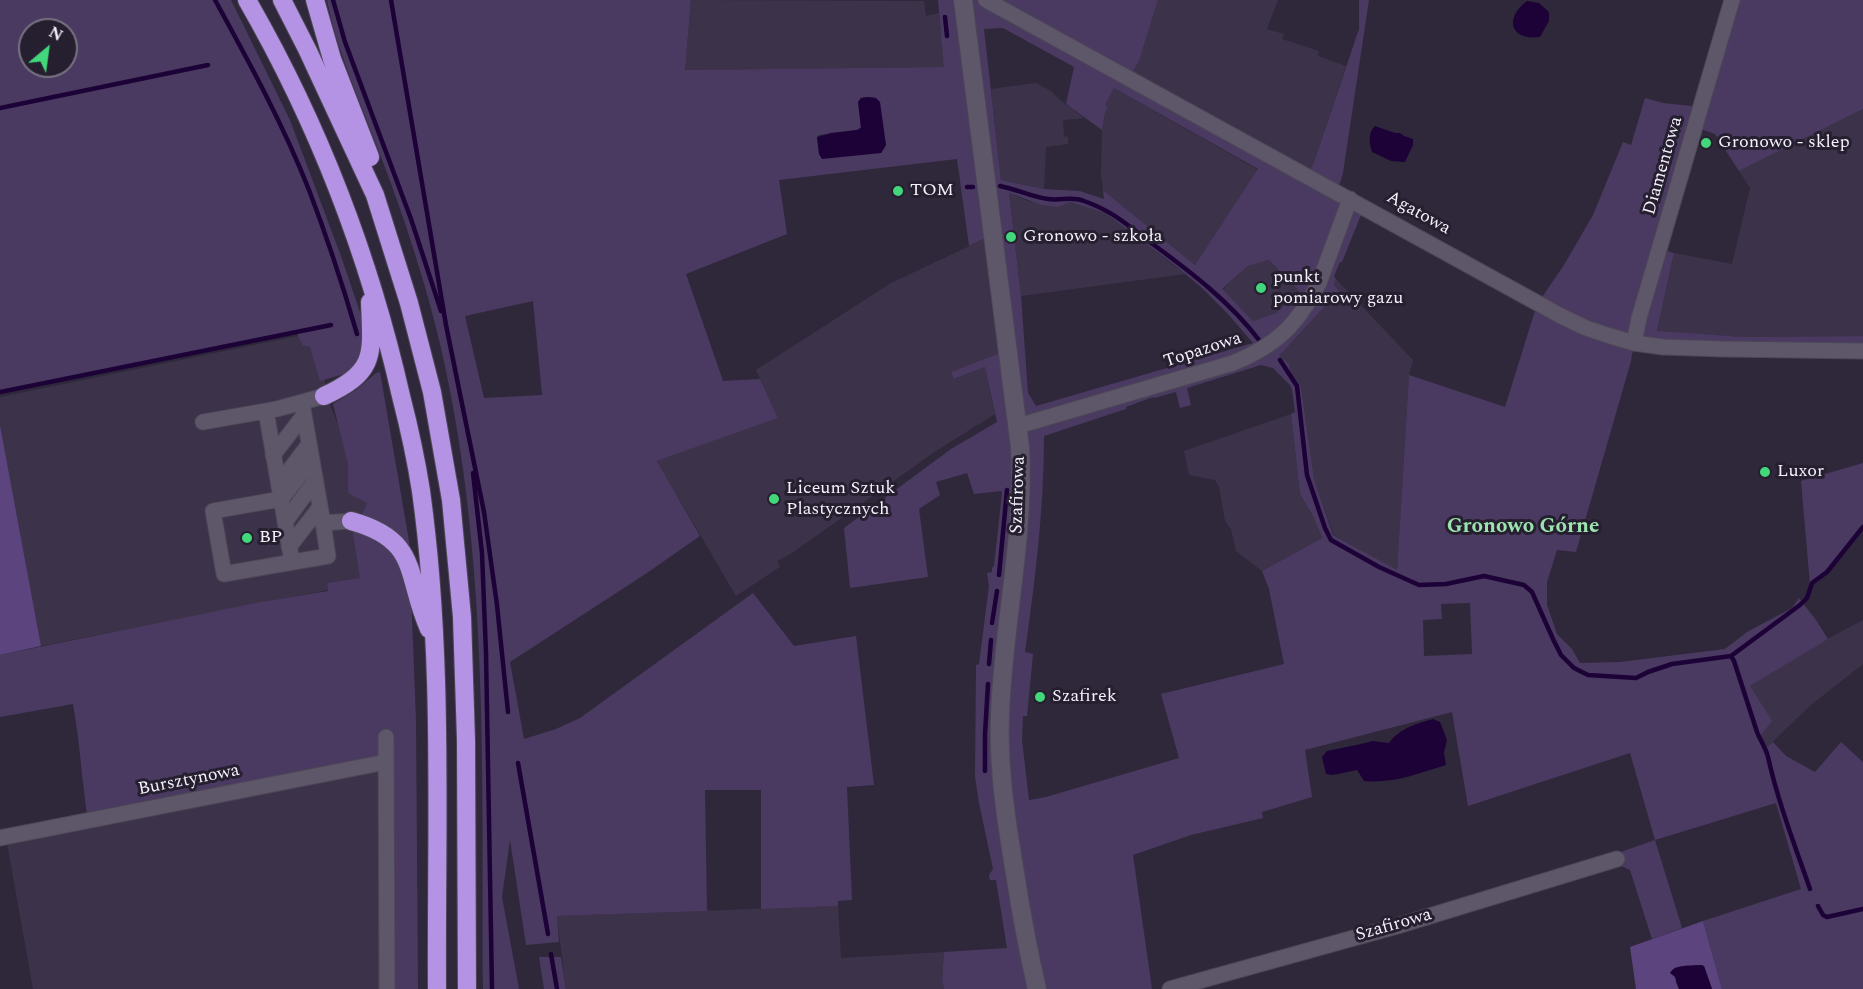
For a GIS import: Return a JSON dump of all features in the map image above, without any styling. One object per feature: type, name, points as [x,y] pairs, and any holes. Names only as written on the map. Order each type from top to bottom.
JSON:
[{"type":"highway","points":[[248,0],[295,89],[331,167],[384,325],[398,379],[421,490],[435,641],[437,989]]},
{"type":"highway","points":[[282,0],[375,195],[409,303],[432,392],[451,500],[462,617],[467,989]]},
{"type":"highway","points":[[315,0],[332,59],[371,159],[375,195]]},
{"type":"highway","points":[[324,396],[351,382],[359,375],[371,354],[369,276]]},
{"type":"highway","points":[[351,520],[380,532],[401,549],[411,568],[420,609],[435,641]]},
{"type":"street","name":"Szafirowa","points":[[963,0],[1022,471],[1021,509],[1003,673],[1000,754],[1005,815],[1037,989]]},
{"type":"street","name":"Agatowa","points":[[986,0],[1575,323],[1598,333],[1634,343],[1663,347],[1863,351]]},
{"type":"street","name":"Diamentowa","points":[[1634,343],[1732,0]]},
{"type":"street","name":"Topazowa","points":[[1018,426],[1233,363],[1266,347],[1284,333],[1312,296],[1350,199]]},
{"type":"street","points":[[283,509],[305,423],[324,396]]},
{"type":"street","points":[[203,423],[266,411],[305,423]]},
{"type":"street","points":[[266,411],[283,509],[328,556],[305,423]]},
{"type":"street","points":[[283,509],[305,423]]},
{"type":"street","points":[[315,482],[283,509],[213,511],[224,574],[283,509],[315,482]]},
{"type":"street","points":[[283,509],[315,482]]},
{"type":"street","points":[[323,523],[351,520]]},
{"type":"street","points":[[386,737],[387,989]]},
{"type":"street","name":"Bursztynowa","points":[[0,838],[386,762]]},
{"type":"street","name":"Szafirowa","points":[[1170,989],[1397,926],[1617,859]]},
{"type":"shaded area","points":[[0,0],[231,0],[290,120],[367,333],[360,356],[351,368],[344,374],[320,381],[310,347],[303,346],[296,332],[0,392]]},
{"type":"shaded area","points":[[327,0],[691,0],[685,70],[944,67],[938,0],[1158,0],[1139,61],[1128,79],[1307,176],[1314,162],[1359,29],[1359,0],[1369,0],[1343,173],[1337,192],[1347,207],[1361,215],[1334,276],[1336,279],[1334,285],[1339,291],[1279,356],[1289,364],[1290,371],[1301,387],[1314,479],[1333,535],[1397,570],[1409,375],[1505,407],[1535,311],[1540,314],[1544,307],[1538,303],[1564,265],[1593,215],[1623,142],[1631,145],[1645,98],[1663,103],[1701,107],[1732,0],[1863,0],[1863,109],[1739,171],[1715,134],[1695,127],[1660,249],[1674,253],[1657,331],[1744,337],[1863,336],[1863,351],[1634,343],[1631,361],[1576,552],[1557,550],[1547,582],[1547,605],[1557,634],[1572,649],[1580,663],[1620,662],[1725,649],[1747,632],[1792,608],[1799,598],[1828,639],[1750,686],[1772,721],[1760,736],[1767,747],[1773,742],[1786,756],[1815,772],[1841,742],[1863,762],[1863,989],[1722,989],[1703,921],[1801,889],[1776,803],[1655,840],[1630,753],[1468,806],[1452,712],[1305,750],[1312,797],[1262,812],[1263,818],[1191,835],[1133,855],[1152,989],[944,989],[942,980],[944,952],[1007,948],[996,880],[990,880],[989,875],[993,869],[975,777],[976,665],[979,664],[989,586],[987,573],[992,572],[994,566],[1002,493],[1001,491],[974,494],[967,473],[936,482],[940,495],[919,509],[928,577],[850,588],[844,528],[951,449],[997,422],[985,367],[954,379],[951,372],[1008,350],[992,235],[969,246],[957,159],[779,180],[787,234],[686,274],[723,381],[760,379],[778,418],[657,461],[700,536],[510,662],[524,739],[556,729],[580,718],[753,593],[794,646],[856,636],[874,785],[847,787],[852,900],[838,901],[838,906],[761,909],[761,790],[705,790],[707,911],[557,916],[559,942],[526,945],[510,840],[502,897],[519,989],[483,989],[480,672],[469,513],[458,435],[437,330],[414,249],[342,54]],"holes":[[[1003,28],[1074,67],[1066,104],[1102,130],[1108,107],[1105,105],[1114,88],[1258,169],[1195,265],[1103,190],[1104,199],[1080,191],[1044,189],[1001,180],[984,29]],[[861,98],[876,98],[886,145],[881,153],[819,154],[817,137],[819,135],[857,130],[861,127],[858,102]],[[1009,193],[1042,205],[1058,207],[1070,202],[1105,213],[1201,287],[1253,343],[1036,406],[1028,393],[1021,296]],[[1269,260],[1299,291],[1276,313],[1253,321],[1222,289],[1248,266]],[[533,301],[542,395],[484,398],[465,316]],[[1261,365],[1273,368],[1292,390],[1295,412],[1291,414],[1300,494],[1322,538],[1262,571],[1269,589],[1284,664],[1161,694],[1179,758],[1029,800],[1022,740],[1023,716],[1027,716],[1033,654],[1025,652],[1041,517],[1044,436],[1126,409],[1126,407],[1153,397],[1176,392],[1180,408],[1191,405],[1187,388]],[[1470,603],[1472,654],[1424,656],[1423,620],[1442,619],[1441,604]]]},
{"type":"shaded area","points":[[691,0],[924,1],[926,16],[939,13],[945,67],[685,70]]},
{"type":"shaded area","points":[[1158,0],[1278,0],[1267,29],[1284,34],[1282,39],[1319,51],[1318,56],[1346,66],[1314,162],[1307,176],[1128,78],[1139,61]]},
{"type":"shaded area","points":[[1527,1],[1539,3],[1549,12],[1549,21],[1540,37],[1522,35],[1514,27],[1515,14]]},
{"type":"shaded area","points":[[1036,83],[1051,91],[1084,118],[1063,120],[1064,136],[1068,137],[1068,144],[1046,147],[1044,189],[1001,180],[991,89]]},
{"type":"shaded area","points":[[1114,88],[1258,170],[1195,265],[1103,190],[1102,130],[1108,107],[1105,105]]},
{"type":"shaded area","points":[[861,98],[876,98],[880,102],[886,145],[881,153],[822,159],[819,154],[817,137],[861,128],[858,102]]},
{"type":"shaded area","points":[[1863,109],[1863,336],[1744,337],[1657,332],[1674,253],[1732,264],[1750,188],[1739,171]]},
{"type":"shaded area","points":[[1375,126],[1413,139],[1413,145],[1405,162],[1391,161],[1372,152],[1370,138]]},
{"type":"shaded area","points":[[1009,193],[1028,201],[1058,207],[1070,202],[1105,213],[1185,274],[1021,296]]},
{"type":"shaded area","name":"Liceum Sztuk Plastycznych","points":[[993,235],[1008,351],[951,372],[955,379],[985,367],[995,414],[936,451],[792,553],[777,561],[780,567],[736,596],[657,461],[778,418],[756,370],[891,283]]},
{"type":"shaded area","points":[[1269,260],[1299,291],[1276,313],[1253,321],[1222,290],[1248,266]]},
{"type":"shaded area","points":[[1336,279],[1413,360],[1409,375],[1397,571],[1334,535],[1314,479],[1301,387],[1279,356],[1339,291],[1334,285]]},
{"type":"shaded area","points":[[298,336],[303,346],[310,347],[325,372],[325,393],[342,434],[348,464],[348,492],[367,502],[358,522],[351,521],[361,578],[327,583],[328,590],[41,646],[0,425],[0,397]]},
{"type":"shaded area","points":[[380,372],[409,541],[416,721],[418,989],[387,989],[386,762],[88,821],[73,704],[0,717],[0,655],[256,603],[328,591],[327,583],[360,578],[351,521],[358,522],[367,503],[348,493],[348,464],[333,404]]},
{"type":"shaded area","points":[[1291,414],[1300,494],[1322,538],[1262,571],[1236,551],[1231,529],[1225,521],[1219,487],[1215,480],[1189,475],[1184,451]]},
{"type":"shaded area","points":[[0,425],[41,646],[0,655]]},
{"type":"shaded area","points":[[1863,463],[1863,527],[1827,572],[1810,585],[1801,481]]},
{"type":"shaded area","points":[[1863,620],[1863,664],[1811,705],[1767,747],[1760,736],[1750,686],[1818,644]]},
{"type":"shaded area","points":[[1433,719],[1440,722],[1447,740],[1444,753],[1446,765],[1406,777],[1374,782],[1364,781],[1357,770],[1333,775],[1326,774],[1322,757],[1327,751],[1373,741],[1389,743],[1403,730]]},
{"type":"shaded area","points":[[386,762],[387,989],[33,989],[6,837]]},
{"type":"shaded area","points":[[1655,840],[1682,928],[1652,939],[1630,870],[1619,865],[1615,854]]},
{"type":"shaded area","points":[[838,906],[841,958],[944,952],[942,980],[944,989],[566,989],[557,916]]},
{"type":"shaded area","points":[[1703,921],[1722,989],[1712,989],[1704,966],[1700,965],[1674,968],[1679,989],[1636,989],[1630,947]]},
{"type":"shaded area","points":[[539,957],[561,957],[566,989],[544,989]]},
{"type":"shaded area","points":[[1683,966],[1704,966],[1712,989],[1679,989],[1675,977],[1670,973],[1672,970]]},
{"type":"waterway","points":[[215,0],[265,94],[299,165],[357,334]]},
{"type":"waterway","points":[[333,0],[345,42],[411,219],[441,311]]},
{"type":"waterway","points":[[391,0],[446,325],[484,512],[497,605],[508,712]]},
{"type":"waterway","points":[[945,17],[947,36]]},
{"type":"waterway","points":[[0,108],[208,65]]},
{"type":"waterway","points":[[1000,186],[1042,198],[1080,200],[1113,215],[1210,289],[1236,313],[1259,340]]},
{"type":"waterway","points":[[967,187],[973,187]]},
{"type":"waterway","points":[[0,392],[331,325]]},
{"type":"waterway","points":[[1280,360],[1297,386],[1307,475],[1331,540],[1379,567],[1419,585],[1446,584],[1484,576],[1524,585],[1532,592],[1561,655],[1574,668],[1588,675],[1636,678],[1672,664],[1731,656],[1800,605],[1807,598],[1812,583],[1827,572],[1863,527]]},
{"type":"waterway","points":[[473,473],[482,553],[486,653],[492,989]]},
{"type":"waterway","points":[[999,575],[1007,490]]},
{"type":"waterway","points":[[992,623],[997,591]]},
{"type":"waterway","points":[[989,664],[991,640]]},
{"type":"waterway","points":[[1731,656],[1757,732],[1767,754],[1810,889]]},
{"type":"waterway","points":[[985,771],[988,684]]},
{"type":"waterway","points":[[518,763],[548,934]]},
{"type":"waterway","points":[[1818,906],[1823,915],[1827,917],[1863,909]]},
{"type":"waterway","points":[[551,954],[557,989]]},
{"type":"place","name":"Gronowo - sklep","points":[[1706,143]]},
{"type":"place","name":"TOM","points":[[898,191]]},
{"type":"place","name":"Gronowo - szkoła","points":[[1011,237]]},
{"type":"place","name":"punkt pomiarowy gazu","points":[[1261,288]]},
{"type":"place","name":"Luxor","points":[[1765,472]]},
{"type":"place","name":"Liceum Sztuk Plastycznych","points":[[774,499]]},
{"type":"place","name":"BP","points":[[247,538]]},
{"type":"place","name":"Szafirek","points":[[1040,697]]},
{"type":"district","name":"Gronowo Górne","points":[[1523,528]]}]
